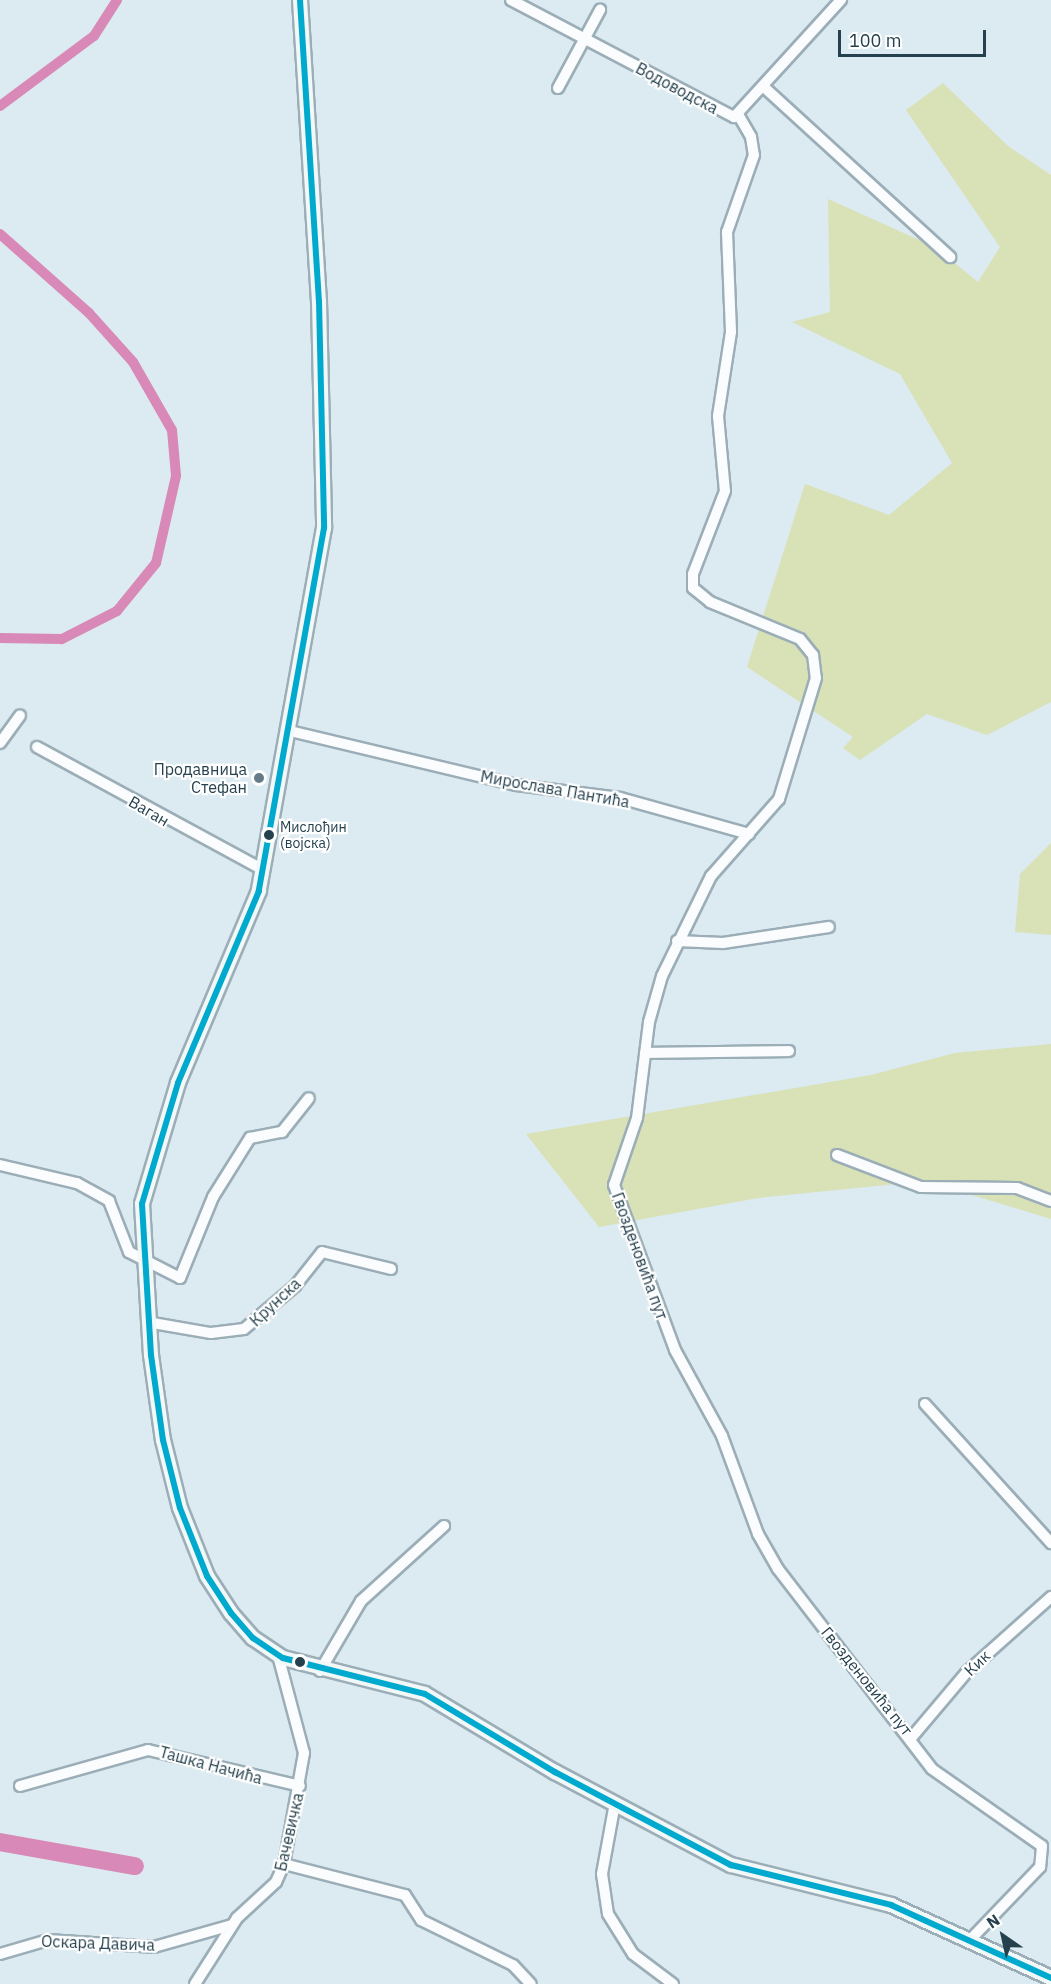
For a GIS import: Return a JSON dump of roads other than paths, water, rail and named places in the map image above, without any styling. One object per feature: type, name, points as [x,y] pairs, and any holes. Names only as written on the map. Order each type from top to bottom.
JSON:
[{"type":"main road","points":[[300,0],[325,494],[322,546],[264,870],[249,921],[167,1112],[144,1193],[142,1262],[147,1322],[169,1474],[200,1560],[239,1623],[278,1655],[320,1671],[425,1694],[615,1803],[742,1870],[885,1903],[1051,1978]]},
{"type":"street","name":"Водоводска","points":[[511,0],[583,39],[739,116],[840,0]]},
{"type":"street","points":[[558,88],[600,10]]},
{"type":"street","points":[[765,88],[951,257]]},
{"type":"street","name":"Гвозденовића пут","points":[[739,116],[751,137],[753,155],[727,232],[731,332],[718,416],[725,491],[693,574],[693,588],[710,602],[800,639],[816,664],[784,789],[749,834],[711,876],[677,941],[648,1022],[637,1118],[615,1178],[636,1253],[685,1372],[734,1460],[768,1553],[912,1737],[932,1768],[1031,1834],[1044,1851],[1040,1866],[970,1940]]},
{"type":"street","points":[[0,743],[20,715]]},
{"type":"street","name":"Мирослава Пантића","points":[[290,731],[516,784],[620,798],[749,834]]},
{"type":"street","name":"Ваган","points":[[37,747],[264,870]]},
{"type":"street","points":[[677,941],[723,943],[829,927]]},
{"type":"street","points":[[645,1053],[789,1051]]},
{"type":"street","points":[[0,1165],[77,1183],[109,1201],[129,1252],[142,1262],[180,1278],[213,1197],[250,1137],[282,1132],[309,1098]]},
{"type":"street","points":[[837,1155],[921,1187],[1017,1188],[1051,1201]]},
{"type":"street","name":"Крунска","points":[[147,1322],[211,1333],[244,1329],[295,1287],[322,1252],[391,1269]]},
{"type":"street","points":[[925,1404],[1051,1543]]},
{"type":"street","points":[[320,1671],[361,1601],[444,1526]]},
{"type":"street","name":"Кик","points":[[912,1737],[967,1672],[1051,1597]]},
{"type":"street","name":"Бачевичка","points":[[195,1984],[232,1925],[276,1882],[284,1864],[300,1786],[304,1744],[278,1655]]},
{"type":"street","name":"Ташка Начића","points":[[20,1786],[148,1750],[300,1786]]},
{"type":"street","points":[[615,1803],[602,1874],[608,1914],[633,1954],[673,1984]]},
{"type":"street","points":[[284,1864],[405,1896],[421,1920],[513,1965],[531,1984]]},
{"type":"street","name":"Оскара Давича","points":[[0,1954],[31,1941],[154,1947],[205,1928],[232,1925]]},
{"type":"waterway","points":[[0,106],[94,36],[117,0]]},
{"type":"waterway","points":[[0,234],[89,313],[133,362],[172,430],[176,476],[156,563],[117,611],[62,639],[0,638]]},
{"type":"waterway","points":[[0,1842],[135,1866]]},
{"type":"place","name":"Продавница Стефан","points":[[259,778]]},
{"type":"place","name":"Мислођин (војска)","points":[[269,835]]}]
